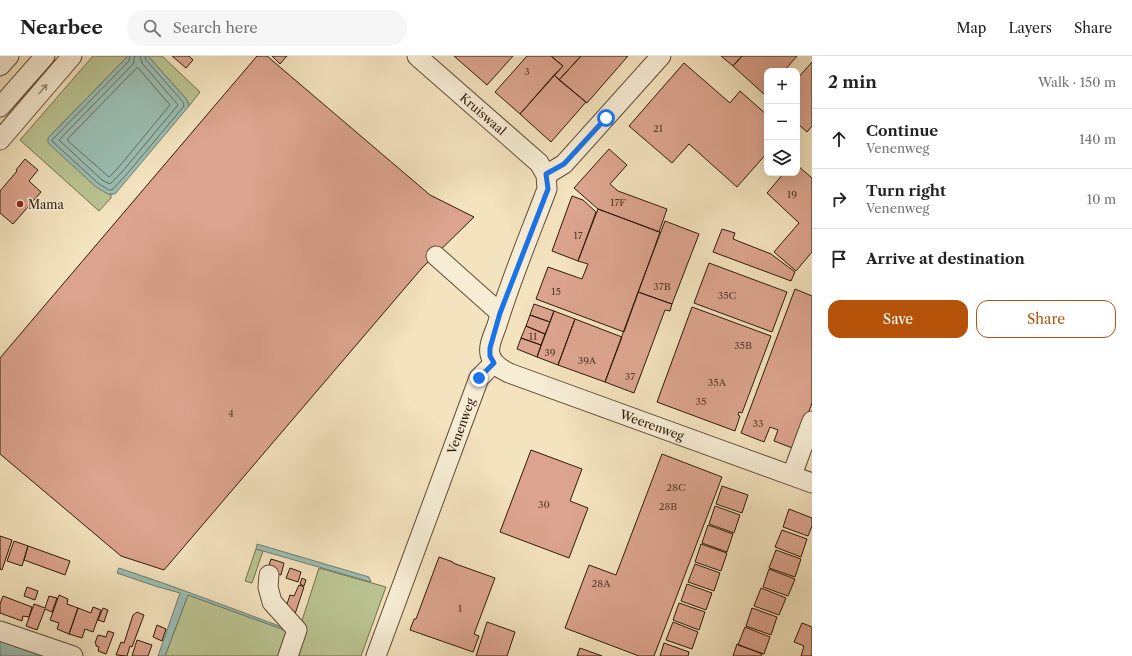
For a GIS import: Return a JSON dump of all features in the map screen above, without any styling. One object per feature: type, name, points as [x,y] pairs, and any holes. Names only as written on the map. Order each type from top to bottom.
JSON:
[{"type":"street","points":[[0,66],[9,56]]},
{"type":"street","points":[[23,114],[3,104],[45,56]]},
{"type":"street","points":[[0,140],[72,56]]},
{"type":"street","name":"Kruiswaal","points":[[418,56],[539,163],[546,174]]},
{"type":"street","points":[[494,363],[490,356],[490,348],[500,313],[548,189],[546,174],[564,164],[660,56]]},
{"type":"street","points":[[436,256],[500,313]]},
{"type":"street","name":"Weerenweg","points":[[494,363],[509,373],[812,483]]},
{"type":"street","name":"Venenweg","points":[[376,656],[479,378],[494,363]]},
{"type":"street","points":[[792,475],[812,421]]},
{"type":"street","points":[[269,575],[268,587],[272,602],[297,630],[288,656]]},
{"type":"street","points":[[0,631],[73,656]]},
{"type":"green space","points":[[93,56],[128,56],[48,138],[108,194],[111,194],[111,198],[99,211],[20,140]]},
{"type":"green space","points":[[148,56],[162,56],[200,92],[189,106],[187,100]]},
{"type":"green space","points":[[256,549],[263,551],[252,583],[245,581]]},
{"type":"green space","points":[[319,568],[386,587],[361,656],[165,656],[188,595],[290,632],[298,633]]},
{"type":"water","points":[[128,56],[148,56],[187,100],[189,106],[115,194],[108,194],[96,187],[48,143],[48,138]]},
{"type":"water","points":[[257,544],[369,577],[371,582],[256,549]]},
{"type":"water","points":[[119,568],[184,590],[290,630],[290,632],[188,595],[165,656],[158,656],[180,593],[117,573]]},
{"type":"water","points":[[0,641],[42,656],[0,656]]},
{"type":"building","points":[[172,56],[189,56],[193,60],[186,68]]},
{"type":"building","points":[[257,56],[267,56],[430,195],[474,217],[422,268],[164,570],[121,556],[0,454],[0,358]]},
{"type":"building","points":[[272,56],[287,56],[280,64]]},
{"type":"building","points":[[454,56],[513,56],[487,85]]},
{"type":"building","points":[[527,56],[551,56],[563,66],[520,114],[495,92]]},
{"type":"building","points":[[551,56],[581,56],[559,80],[554,75],[563,66]]},
{"type":"building","points":[[581,56],[628,56],[587,103],[559,80]]},
{"type":"building","points":[[721,56],[742,56],[733,66]]},
{"type":"building","points":[[742,56],[797,56],[787,68],[764,68],[764,94],[733,66]]},
{"type":"building","points":[[812,62],[812,126],[807,132],[800,126],[800,76]]},
{"type":"building","points":[[684,63],[730,103],[740,91],[764,112],[764,156],[737,187],[689,144],[672,163],[629,126]]},
{"type":"building","points":[[554,75],[586,102],[551,142],[520,114]]},
{"type":"building","points":[[609,149],[627,165],[610,184],[618,191],[667,209],[659,232],[598,209],[574,188]]},
{"type":"building","points":[[25,159],[38,170],[29,181],[41,192],[13,224],[0,213],[0,191]]},
{"type":"building","points":[[800,168],[812,178],[812,252],[796,271],[774,252],[799,223],[767,193],[781,176],[800,176]]},
{"type":"building","points":[[572,196],[583,200],[596,212],[578,261],[552,251]]},
{"type":"building","points":[[598,209],[660,232],[624,332],[536,299],[548,267],[582,279],[588,264],[578,261]]},
{"type":"building","points":[[665,221],[699,234],[672,304],[638,292]]},
{"type":"building","points":[[722,229],[735,233],[733,239],[771,254],[795,272],[791,281],[713,252]]},
{"type":"building","points":[[709,263],[787,292],[772,332],[694,303]]},
{"type":"building","points":[[795,289],[812,296],[812,403],[795,449],[774,441],[778,430],[770,427],[764,442],[741,433]]},
{"type":"building","points":[[638,292],[672,304],[670,311],[665,310],[634,393],[605,382]]},
{"type":"building","points":[[534,304],[554,311],[550,322],[530,315]]},
{"type":"building","points":[[692,307],[771,336],[742,413],[739,412],[738,415],[740,416],[735,431],[657,402]]},
{"type":"building","points":[[554,311],[575,319],[558,365],[537,357]]},
{"type":"building","points":[[530,315],[550,322],[545,334],[526,326]]},
{"type":"building","points":[[575,319],[622,337],[605,382],[558,365]]},
{"type":"building","points":[[526,326],[545,334],[541,345],[521,338]]},
{"type":"building","points":[[521,338],[541,345],[537,357],[517,349]]},
{"type":"building","points":[[531,450],[582,469],[570,501],[588,508],[569,558],[500,532]]},
{"type":"building","points":[[662,454],[722,477],[654,656],[639,656],[565,628],[589,565],[616,575]]},
{"type":"building","points":[[722,486],[748,495],[742,513],[716,504]]},
{"type":"building","points":[[715,506],[740,515],[734,533],[709,524]]},
{"type":"building","points":[[789,509],[812,518],[812,526],[808,536],[783,527]]},
{"type":"building","points":[[708,525],[733,534],[727,552],[702,543]]},
{"type":"building","points":[[782,530],[807,539],[801,557],[775,547]]},
{"type":"building","points":[[0,536],[12,540],[2,570],[0,569]]},
{"type":"building","points":[[14,541],[28,546],[22,566],[7,561]]},
{"type":"building","points":[[701,544],[727,553],[721,571],[695,562]]},
{"type":"building","points":[[28,546],[70,561],[65,575],[24,560]]},
{"type":"building","points":[[776,550],[801,559],[795,577],[769,568]]},
{"type":"building","points":[[439,557],[495,578],[474,634],[479,636],[473,652],[410,630],[414,619],[416,619]]},
{"type":"building","points":[[271,559],[284,563],[281,575],[267,571]]},
{"type":"building","points":[[695,564],[720,573],[714,591],[688,582]]},
{"type":"building","points":[[290,568],[301,572],[298,582],[286,578]]},
{"type":"building","points":[[769,569],[795,579],[788,596],[763,587]]},
{"type":"building","points":[[302,578],[306,580],[304,586],[300,584]]},
{"type":"building","points":[[687,584],[712,593],[706,610],[681,601]]},
{"type":"building","points":[[299,585],[304,587],[295,614],[285,610],[290,595],[294,596]]},
{"type":"building","points":[[27,587],[38,591],[35,600],[24,596]]},
{"type":"building","points":[[761,588],[786,598],[779,615],[754,606]]},
{"type":"building","points":[[59,595],[68,599],[67,604],[78,608],[69,634],[57,629],[59,623],[50,620]]},
{"type":"building","points":[[3,596],[32,607],[29,617],[23,616],[22,621],[0,613],[0,604]]},
{"type":"building","points":[[49,596],[57,598],[52,612],[45,609],[37,630],[26,626],[34,604],[45,608]]},
{"type":"building","points":[[679,603],[705,612],[699,630],[673,620]]},
{"type":"building","points":[[93,607],[101,610],[93,632],[85,629],[82,638],[69,634],[78,608],[91,613]]},
{"type":"building","points":[[103,608],[108,610],[104,622],[98,620]]},
{"type":"building","points":[[752,608],[777,617],[771,635],[746,626]]},
{"type":"building","points":[[137,612],[144,615],[132,647],[130,646],[127,656],[116,655],[121,642],[124,643],[133,615]]},
{"type":"building","points":[[487,622],[515,632],[507,656],[476,656]]},
{"type":"building","points":[[673,622],[698,632],[692,649],[666,640]]},
{"type":"building","points":[[802,623],[812,627],[812,656],[801,656],[804,646],[794,642]]},
{"type":"building","points":[[157,625],[166,629],[162,641],[153,637]]},
{"type":"building","points":[[745,627],[770,637],[764,654],[738,645]]},
{"type":"building","points":[[108,631],[114,633],[106,654],[98,651],[99,647],[96,646],[95,643],[98,635],[106,637]]},
{"type":"building","points":[[137,640],[152,645],[148,656],[132,656]]},
{"type":"building","points":[[664,643],[689,652],[688,656],[660,656]]},
{"type":"building","points":[[737,644],[762,654],[761,656],[733,656]]},
{"type":"building","points":[[580,648],[602,656],[577,656]]},
{"type":"place","name":"Mama","points":[[20,204]]},
{"type":"route","points":[[479,378],[494,363],[490,356],[490,348],[500,313],[548,189],[546,174],[564,164],[606,118]]}]
